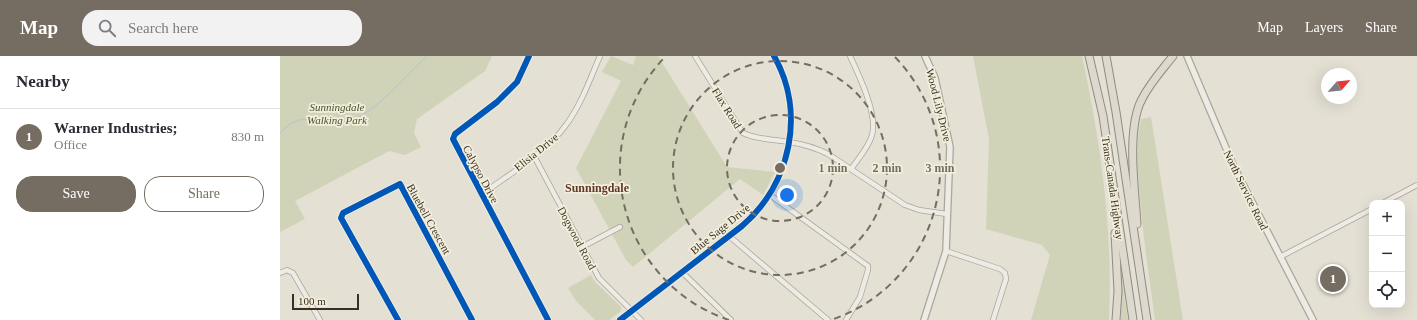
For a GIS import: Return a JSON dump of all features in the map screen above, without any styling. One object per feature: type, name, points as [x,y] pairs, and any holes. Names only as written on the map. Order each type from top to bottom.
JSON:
[{"type":"highway","name":"Trans-Canada Highway","points":[[1089,56],[1103,116],[1133,320]]},
{"type":"highway","name":"Trans-Canada Highway","points":[[1106,56],[1116,112],[1147,320]]},
{"type":"highway","points":[[1139,265],[1134,164],[1135,118],[1141,100],[1173,56]]},
{"type":"highway","points":[[1113,191],[1118,291],[1116,320]]},
{"type":"street","name":"Calypso Drive","points":[[529,56],[517,82],[497,102],[453,136],[454,143],[548,320]]},
{"type":"street","name":"Elisia Drive","points":[[481,195],[534,156],[553,140],[568,123],[600,56]]},
{"type":"street","name":"Flax Road","points":[[695,56],[743,133],[751,138],[790,142],[821,151],[851,169],[898,201],[912,208],[947,214]]},
{"type":"street","name":"Blue Sage Drive","points":[[620,320],[751,218],[770,195],[781,174],[790,142],[791,119],[786,82],[774,56]]},
{"type":"street","points":[[850,56],[867,94],[873,128],[870,140],[851,169]]},
{"type":"street","name":"Wood Lily Drive","points":[[924,320],[946,251],[950,142],[935,78],[925,56]]},
{"type":"street","name":"North Service Road","points":[[1187,56],[1234,167],[1313,320]]},
{"type":"street","name":"Dogwood Road","points":[[534,156],[601,281],[641,320]]},
{"type":"street","name":"Bluebell Crescent","points":[[398,320],[341,218],[343,213],[400,184],[472,320]]},
{"type":"street","points":[[1389,200],[1417,185]]},
{"type":"street","points":[[770,195],[868,266],[860,297],[846,320]]},
{"type":"street","points":[[1280,257],[1369,211]]},
{"type":"street","points":[[582,247],[620,227]]},
{"type":"street","points":[[729,236],[828,320]]},
{"type":"street","points":[[946,251],[1000,269],[1005,273],[1006,279],[993,320]]},
{"type":"street","points":[[280,273],[287,270],[293,273],[320,320]]},
{"type":"street","points":[[682,272],[731,320]]},
{"type":"green space","name":"Sunningdale Walking Park","points":[[280,56],[492,56],[485,71],[417,119],[414,133],[421,147],[405,155],[389,151],[295,201],[305,219],[280,232]]},
{"type":"green space","points":[[611,56],[633,65],[636,56],[658,56],[727,167],[775,172],[763,195],[740,179],[633,267],[626,260],[576,168],[621,81],[602,72]]},
{"type":"green space","points":[[973,56],[1082,56],[1095,122],[1104,187],[1109,253],[1109,320],[1031,320],[1050,255],[1042,245],[986,229],[989,139]]},
{"type":"green space","points":[[1151,117],[1183,320],[1155,320],[1142,220],[1137,160],[1138,136],[1141,119]]},
{"type":"green space","points":[[1121,273],[1128,320],[1121,320]]},
{"type":"green space","points":[[591,275],[595,282],[621,307],[621,311],[609,320],[595,320],[576,301],[568,288]]},
{"type":"waterway","points":[[280,133],[287,126],[299,120],[307,119],[347,122],[355,119],[384,99],[427,56]]},
{"type":"cycle path","points":[[529,56],[517,82],[497,102],[455,134],[453,139],[548,320]]},
{"type":"cycle path","points":[[620,320],[742,226],[759,209],[772,190],[782,169],[788,146],[791,123],[789,100],[784,78],[774,56]]},
{"type":"cycle path","points":[[398,320],[341,218],[343,213],[400,184],[472,320]]},
{"type":"place","name":"Warner Industries;","points":[[1333,279]]},
{"type":"district","name":"Sunningdale","points":[[597,188]]}]
